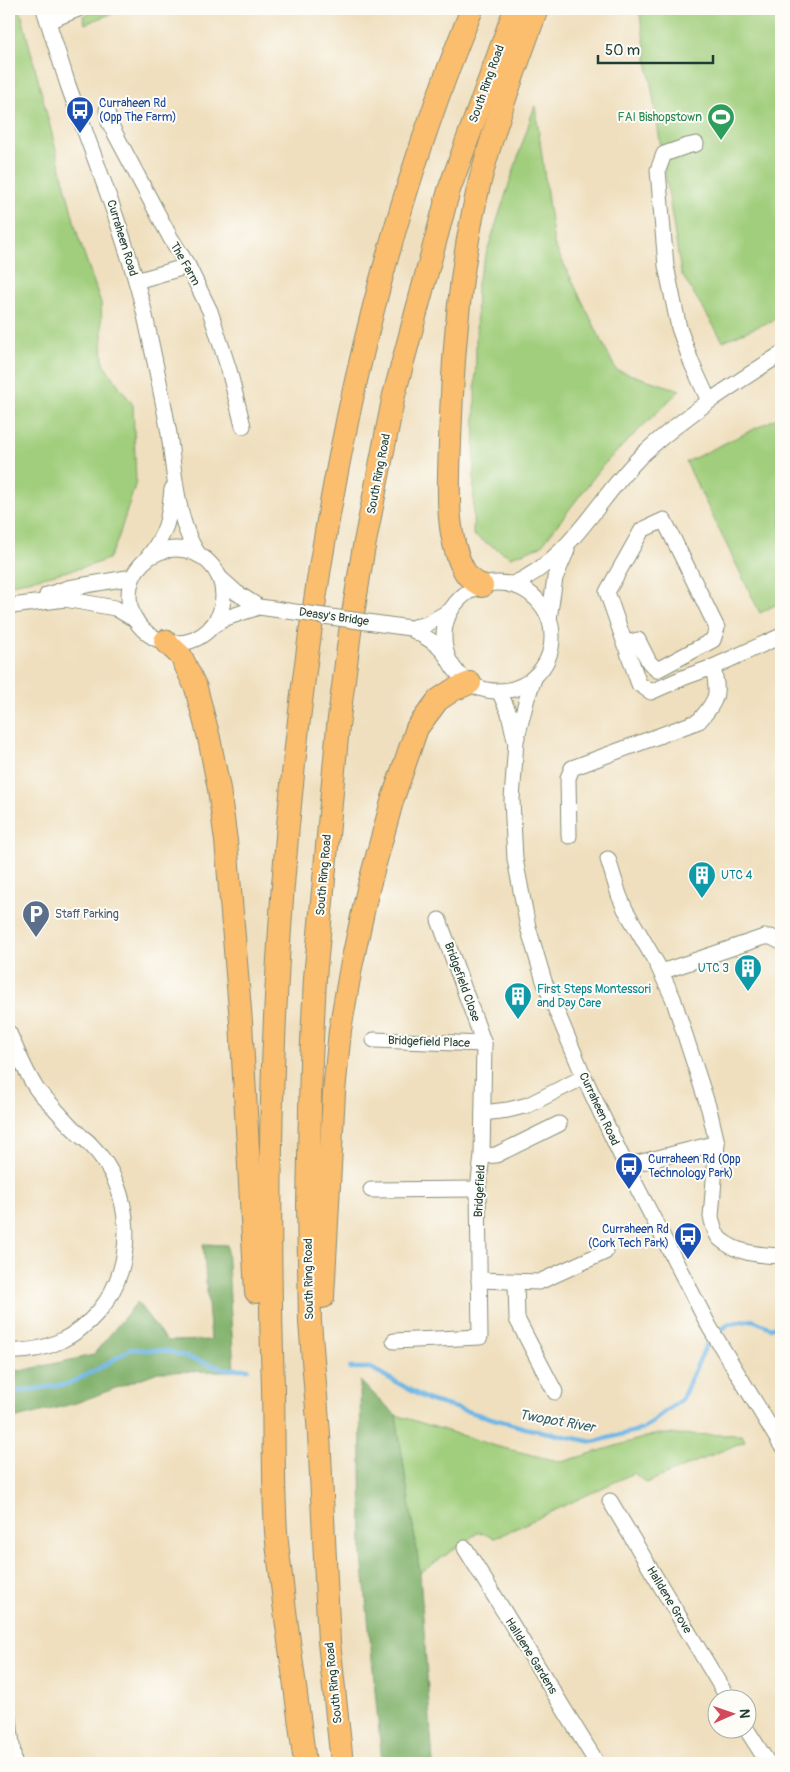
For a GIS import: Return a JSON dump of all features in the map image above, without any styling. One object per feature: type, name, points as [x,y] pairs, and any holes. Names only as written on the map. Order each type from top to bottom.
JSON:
[{"type":"highway","points":[[276,1535],[269,1200],[275,997],[289,814],[310,633],[338,465],[378,294],[403,202],[428,125],[472,9]]},
{"type":"highway","name":"South Ring Road","points":[[342,1763],[329,1642],[319,1434],[310,1322],[308,1204],[311,1062],[321,900],[338,726],[350,632],[394,395],[449,190],[515,9]]},
{"type":"highway","points":[[482,586],[465,573],[452,532],[450,467],[452,378],[457,315],[467,240],[480,184],[504,101],[537,9]]},
{"type":"highway","points":[[165,641],[181,656],[196,688],[211,747],[226,841],[241,1022],[262,1407],[305,1763]]},
{"type":"highway","points":[[319,1434],[324,1280],[334,1092],[340,1030],[350,967],[392,798],[417,728],[438,700],[470,683]]},
{"type":"street","points":[[46,15],[78,9]]},
{"type":"street","name":"Curraheen Road","points":[[46,15],[136,281],[162,395],[174,475],[190,539],[198,555]]},
{"type":"street","name":"The Farm","points":[[107,110],[109,122],[118,140],[170,237],[188,266],[210,311],[229,370],[243,426]]},
{"type":"street","points":[[696,144],[664,154],[658,170],[666,266],[678,319],[692,364],[709,401]]},
{"type":"street","points":[[136,281],[188,266]]},
{"type":"street","points":[[511,585],[543,567],[569,544],[618,481],[645,453],[709,401],[781,354]]},
{"type":"street","name":"Curraheen Road","points":[[148,559],[160,542],[167,526],[174,475]]},
{"type":"street","points":[[624,644],[638,640],[649,662],[657,670],[713,640],[717,628],[664,520],[642,530],[607,592],[624,644],[639,684],[650,692],[713,667],[781,636]]},
{"type":"street","points":[[549,619],[555,578],[569,544]]},
{"type":"street","name":"Curraheen Road","points":[[133,577],[139,567],[159,552],[172,549],[186,550],[198,555],[211,564],[219,577],[259,607]]},
{"type":"street","points":[[10,607],[68,588],[133,577],[130,606],[136,620],[144,630],[154,637],[178,643],[191,640],[203,634],[226,618],[259,607]]},
{"type":"street","points":[[212,626],[219,615],[222,602],[222,589],[219,577]]},
{"type":"street","name":"Curraheen Road","points":[[410,628],[427,624],[451,610],[470,591],[496,583],[511,585],[527,592],[540,604],[549,619],[552,631],[552,644],[543,667],[535,676],[518,687],[499,691],[516,741]]},
{"type":"street","points":[[10,607],[65,599],[116,608],[136,620]]},
{"type":"street","name":"Deasy's Bridge","points":[[259,607],[410,628]]},
{"type":"street","points":[[449,660],[445,643],[445,626],[451,610]]},
{"type":"street","points":[[410,628],[443,650],[458,673],[470,683],[484,689],[499,691]]},
{"type":"street","points":[[569,836],[568,778],[572,768],[699,721],[716,697],[717,687],[713,667]]},
{"type":"street","name":"Curraheen Road","points":[[535,676],[527,698],[516,741],[512,800],[515,859],[534,947],[544,980],[584,1077],[626,1166],[710,1328],[781,1445]]},
{"type":"street","points":[[608,859],[622,902],[661,972],[673,998],[709,1109],[717,1143],[710,1217],[719,1238],[742,1251],[781,1256]]},
{"type":"street","name":"Bridgefield Close","points":[[440,920],[484,1044]]},
{"type":"street","points":[[661,972],[764,937],[771,937],[781,942]]},
{"type":"street","points":[[9,1352],[41,1350],[55,1344],[86,1325],[100,1310],[113,1291],[124,1256],[125,1230],[120,1191],[111,1172],[91,1144],[78,1133],[37,1089],[10,1038]]},
{"type":"street","name":"Bridgefield Place","points":[[374,1040],[484,1044]]},
{"type":"street","name":"Bridgefield","points":[[394,1341],[480,1338],[478,1189],[482,1156],[484,1044]]},
{"type":"street","points":[[483,1113],[528,1105],[584,1077]]},
{"type":"street","points":[[482,1156],[496,1155],[559,1124]]},
{"type":"street","points":[[626,1166],[717,1143]]},
{"type":"street","points":[[371,1190],[478,1189]]},
{"type":"street","points":[[479,1280],[539,1282],[605,1252]]},
{"type":"street","points":[[516,1282],[517,1319],[555,1392]]},
{"type":"street","name":"Halldene Grove","points":[[610,1501],[723,1690]]},
{"type":"street","name":"Halldene Gardens","points":[[465,1548],[597,1763]]},
{"type":"street","points":[[9,1718],[14,1763]]},
{"type":"street","points":[[753,1740],[768,1763]]},
{"type":"green space","points":[[9,9],[20,9],[78,236],[101,303],[103,364],[133,405],[136,482],[117,542],[108,559],[89,566],[9,585]]},
{"type":"green space","points":[[100,9],[124,9],[85,24],[83,16]]},
{"type":"green space","name":"FAI Bishopstown","points":[[639,9],[781,9],[781,317],[723,341],[681,273]]},
{"type":"green space","points":[[535,105],[554,244],[616,370],[680,390],[605,463],[541,546],[511,557],[473,535],[477,282]]},
{"type":"green space","points":[[781,416],[781,602],[760,613],[686,462]]},
{"type":"green space","points":[[203,1244],[227,1245],[234,1371],[158,1372],[76,1403],[9,1420],[9,1369],[20,1371],[93,1355],[137,1302],[167,1341],[211,1340]]},
{"type":"green space","points":[[360,1381],[396,1415],[420,1573],[433,1763],[382,1763],[362,1556]]},
{"type":"green space","points":[[396,1415],[499,1447],[562,1462],[656,1434],[742,1435],[745,1441],[646,1483],[634,1473],[495,1538],[479,1532],[420,1573]]},
{"type":"waterway","name":"Twopot River","points":[[350,1368],[371,1368],[428,1400],[525,1428],[593,1442],[643,1429],[682,1399],[706,1345],[728,1324],[753,1320],[771,1328],[781,1324]]},
{"type":"waterway","points":[[9,1393],[68,1384],[100,1368],[131,1349],[168,1351],[225,1369],[248,1369]]},
{"type":"place","name":"Curraheen Rd (Opp The Farm)","points":[[80,134]]},
{"type":"place","name":"FAI Bishopstown","points":[[721,141]]},
{"type":"place","name":"UTC 4","points":[[702,899]]},
{"type":"place","name":"Staff Parking","points":[[36,938]]},
{"type":"place","name":"UTC 3","points":[[748,992]]},
{"type":"place","name":"First Steps Montessori and Day Care","points":[[518,1020]]},
{"type":"place","name":"Curraheen Rd (Opp Technology Park)","points":[[629,1190]]},
{"type":"place","name":"Curraheen Rd (Cork Tech Park)","points":[[688,1260]]}]
